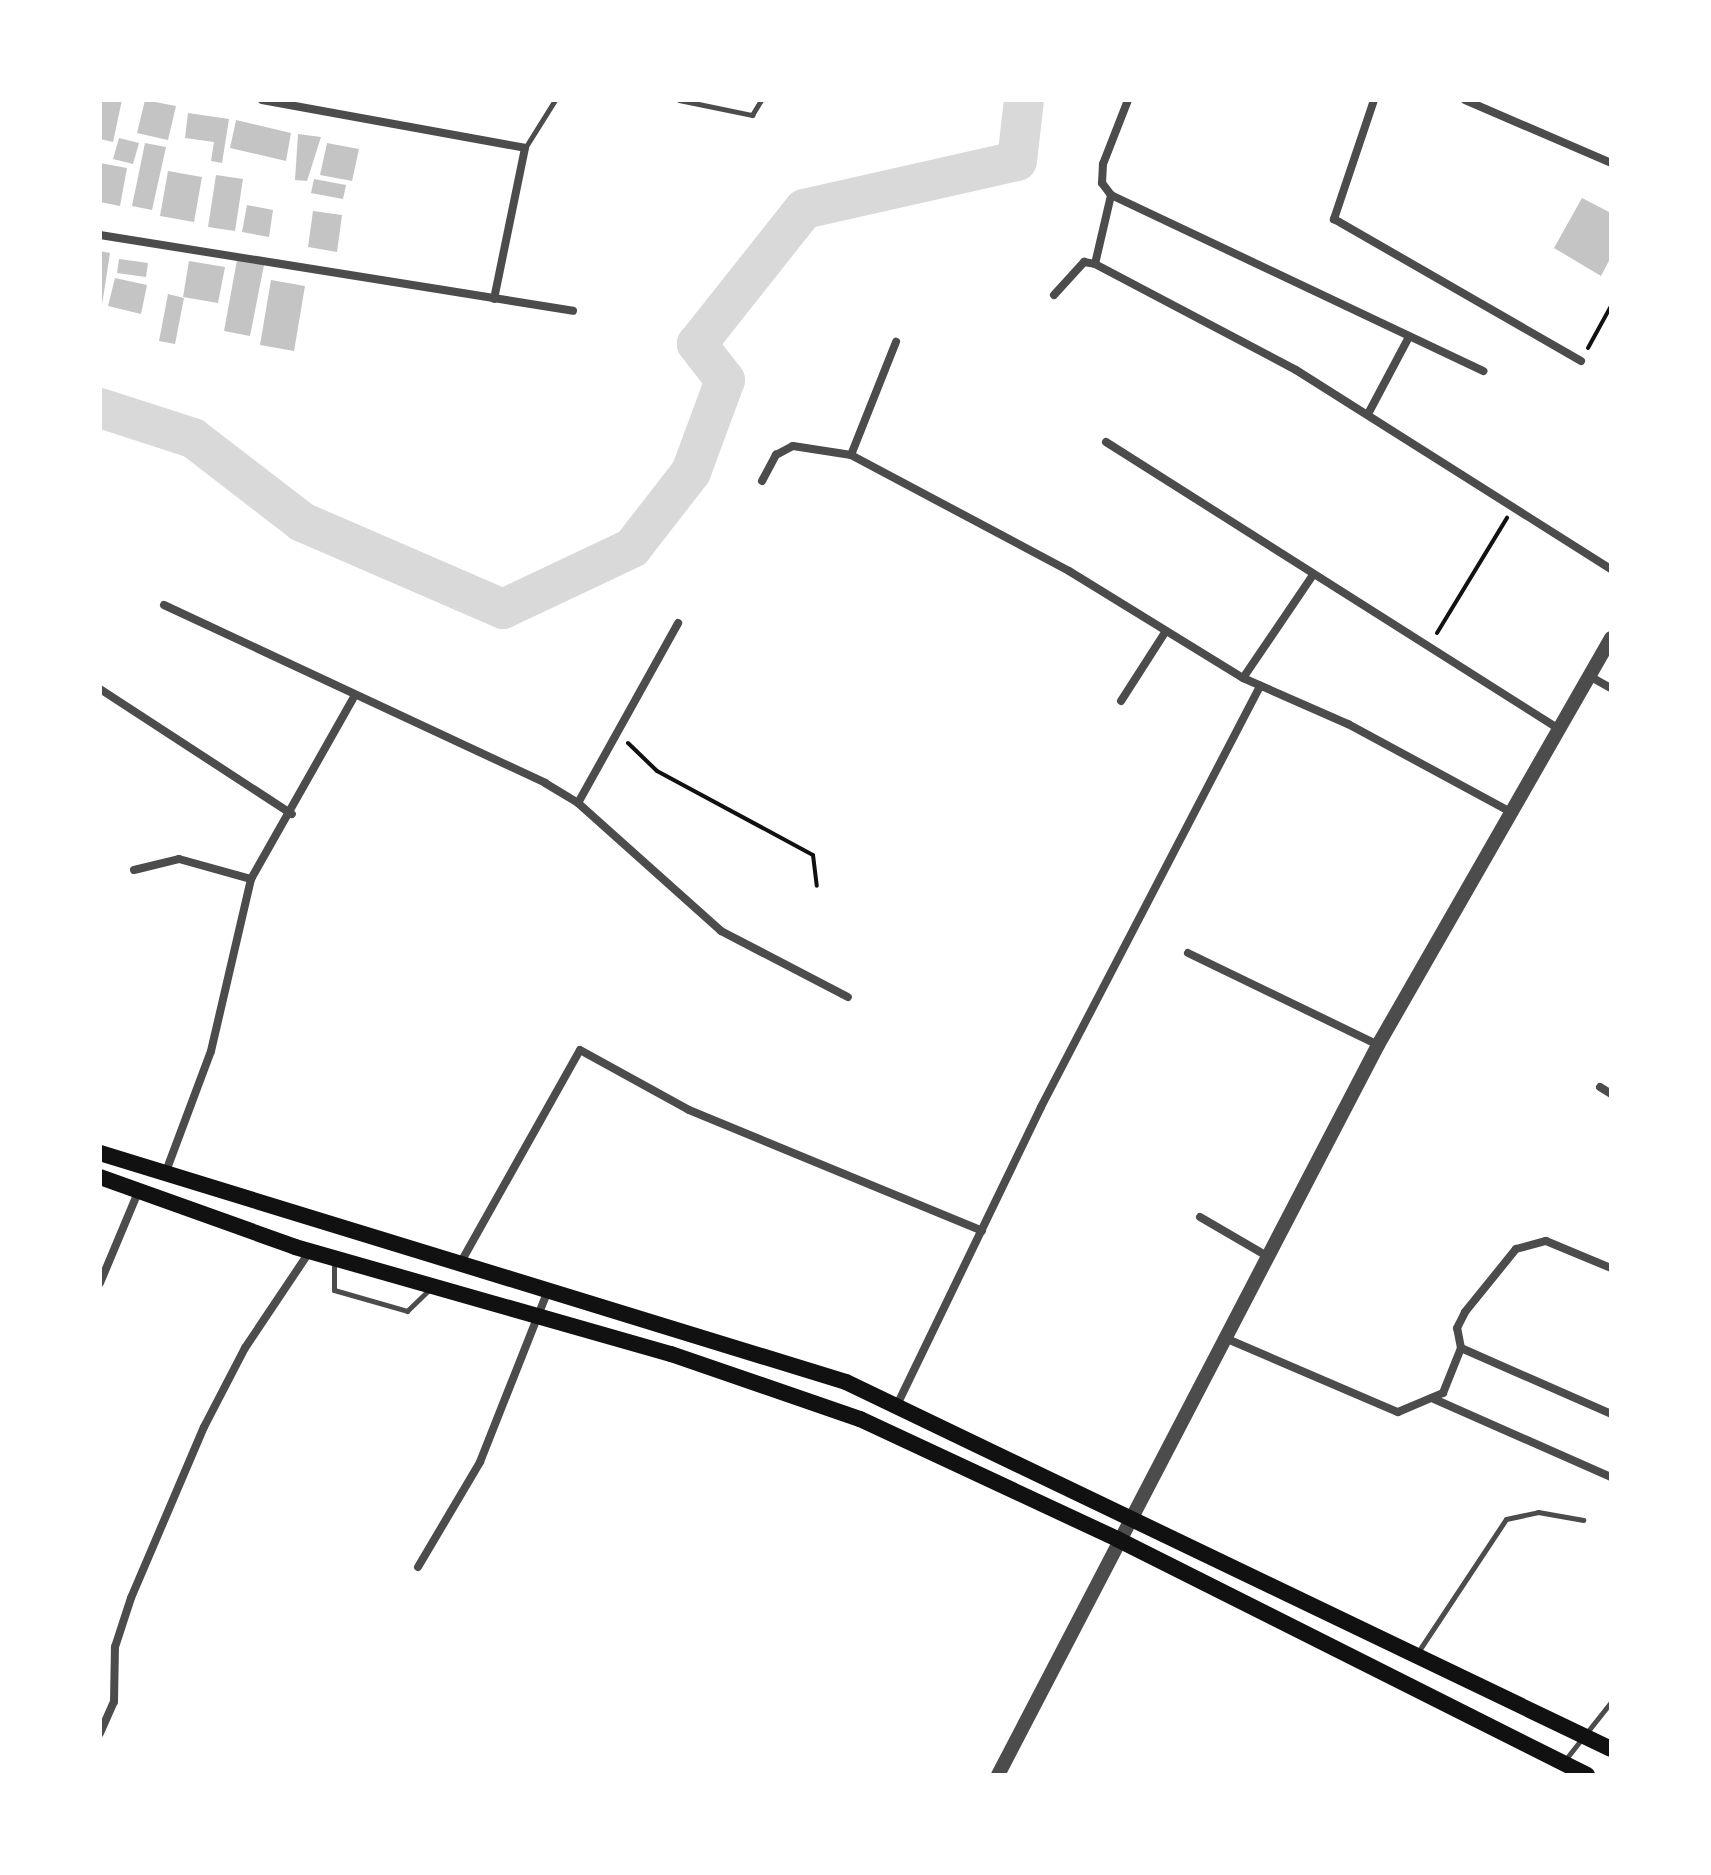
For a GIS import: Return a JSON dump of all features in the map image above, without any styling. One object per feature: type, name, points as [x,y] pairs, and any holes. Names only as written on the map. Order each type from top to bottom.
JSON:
[{"type":"main road","points":[[100,1153],[165,1176],[548,1289],[897,1405],[1418,1653],[1611,1749]]},
{"type":"main road","points":[[100,1177],[310,1251],[539,1317],[860,1419],[1117,1539],[1587,1775]]},
{"type":"street","points":[[262,100],[525,148],[494,299]]},
{"type":"street","points":[[1128,100],[1103,164],[1102,183],[1111,195],[1483,371]]},
{"type":"street","points":[[1374,100],[1334,219],[1581,361]]},
{"type":"street","points":[[1465,100],[1611,163]]},
{"type":"street","points":[[1095,264],[1111,195]]},
{"type":"street","points":[[100,235],[573,311]]},
{"type":"street","points":[[1054,295],[1084,262],[1095,264],[1368,414],[1611,569]]},
{"type":"street","points":[[1368,414],[1409,337]]},
{"type":"street","points":[[851,455],[896,342]]},
{"type":"street","points":[[1106,442],[1313,575],[1430,644],[1559,729]]},
{"type":"street","points":[[762,481],[776,455],[793,446],[851,455],[1166,631],[1243,678],[1511,812]]},
{"type":"street","points":[[1243,678],[1313,575]]},
{"type":"street","points":[[164,605],[353,699],[496,756],[578,803],[721,931],[848,997]]},
{"type":"street","points":[[578,803],[678,623]]},
{"type":"street","points":[[1121,701],[1166,631]]},
{"type":"street","points":[[998,1775],[1117,1539],[1378,1045],[1611,638]]},
{"type":"street","points":[[1591,677],[1611,688]]},
{"type":"street","points":[[897,1405],[982,1231],[1260,686]]},
{"type":"street","points":[[100,689],[292,814]]},
{"type":"street","points":[[165,1176],[211,1051],[251,879],[292,814],[353,699]]},
{"type":"street","points":[[134,870],[179,859],[251,879]]},
{"type":"street","points":[[1188,953],[1378,1045]]},
{"type":"street","points":[[461,1262],[580,1050],[689,1110],[982,1231]]},
{"type":"street","points":[[1600,1087],[1611,1094]]},
{"type":"street","points":[[100,1283],[138,1192]]},
{"type":"street","points":[[1200,1217],[1267,1256]]},
{"type":"street","points":[[1225,1338],[1398,1412],[1434,1399],[1461,1348],[1457,1328],[1465,1312],[1516,1249],[1546,1241],[1611,1268]]},
{"type":"street","points":[[100,1733],[114,1702],[112,1666],[131,1598],[204,1427],[245,1348],[310,1251]]},
{"type":"street","points":[[418,1567],[480,1462],[548,1289]]},
{"type":"street","points":[[1461,1348],[1611,1414]]},
{"type":"street","points":[[1434,1399],[1611,1477]]},
{"type":"street","points":[[100,1661],[112,1666]]},
{"type":"lane","points":[[525,148],[555,100]]},
{"type":"lane","points":[[679,100],[752,115],[761,100]]},
{"type":"lane","points":[[334,1258],[334,1290],[379,1303],[412,1311],[431,1286]]},
{"type":"lane","points":[[1418,1653],[1506,1519],[1538,1512],[1583,1520]]},
{"type":"lane","points":[[1564,1763],[1580,1733],[1611,1702]]},
{"type":"path","points":[[1581,361],[1611,306]]},
{"type":"path","points":[[1430,644],[1513,509]]},
{"type":"path","points":[[618,733],[657,771],[813,855],[817,886]]},
{"type":"building","points":[[100,100],[122,100],[113,142],[100,139]]},
{"type":"building","points":[[145,100],[176,106],[168,140],[137,133]]},
{"type":"building","points":[[188,113],[229,119],[222,163],[211,161],[214,142],[185,138]]},
{"type":"building","points":[[236,120],[291,133],[286,161],[230,148]]},
{"type":"building","points":[[298,134],[321,137],[307,181],[295,180]]},
{"type":"building","points":[[119,138],[139,143],[133,164],[113,159]]},
{"type":"building","points":[[145,143],[166,147],[152,210],[132,206]]},
{"type":"building","points":[[327,143],[359,149],[352,181],[320,175]]},
{"type":"building","points":[[100,163],[127,168],[120,206],[100,202]]},
{"type":"building","points":[[168,171],[202,177],[194,222],[160,216]]},
{"type":"building","points":[[216,175],[243,179],[235,231],[208,227]]},
{"type":"building","points":[[314,179],[346,185],[343,199],[311,193]]},
{"type":"building","points":[[1582,198],[1611,213],[1611,257],[1601,276],[1554,248]]},
{"type":"building","points":[[247,205],[273,210],[269,237],[242,232]]},
{"type":"building","points":[[313,211],[342,215],[337,252],[308,247]]},
{"type":"building","points":[[100,251],[110,253],[102,305],[100,305]]},
{"type":"building","points":[[119,259],[148,263],[146,277],[117,273]]},
{"type":"building","points":[[237,260],[264,265],[250,336],[224,331]]},
{"type":"building","points":[[189,261],[225,267],[218,303],[183,297]]},
{"type":"building","points":[[115,278],[147,285],[141,314],[108,306]]},
{"type":"building","points":[[271,280],[305,286],[294,351],[260,345]]},
{"type":"building","points":[[168,294],[184,298],[175,344],[159,341]]},
{"type":"waterway","points":[[100,408],[193,438],[302,522],[503,609],[632,548],[691,472],[725,380],[697,344],[804,209],[1017,161],[1024,100]]}]
